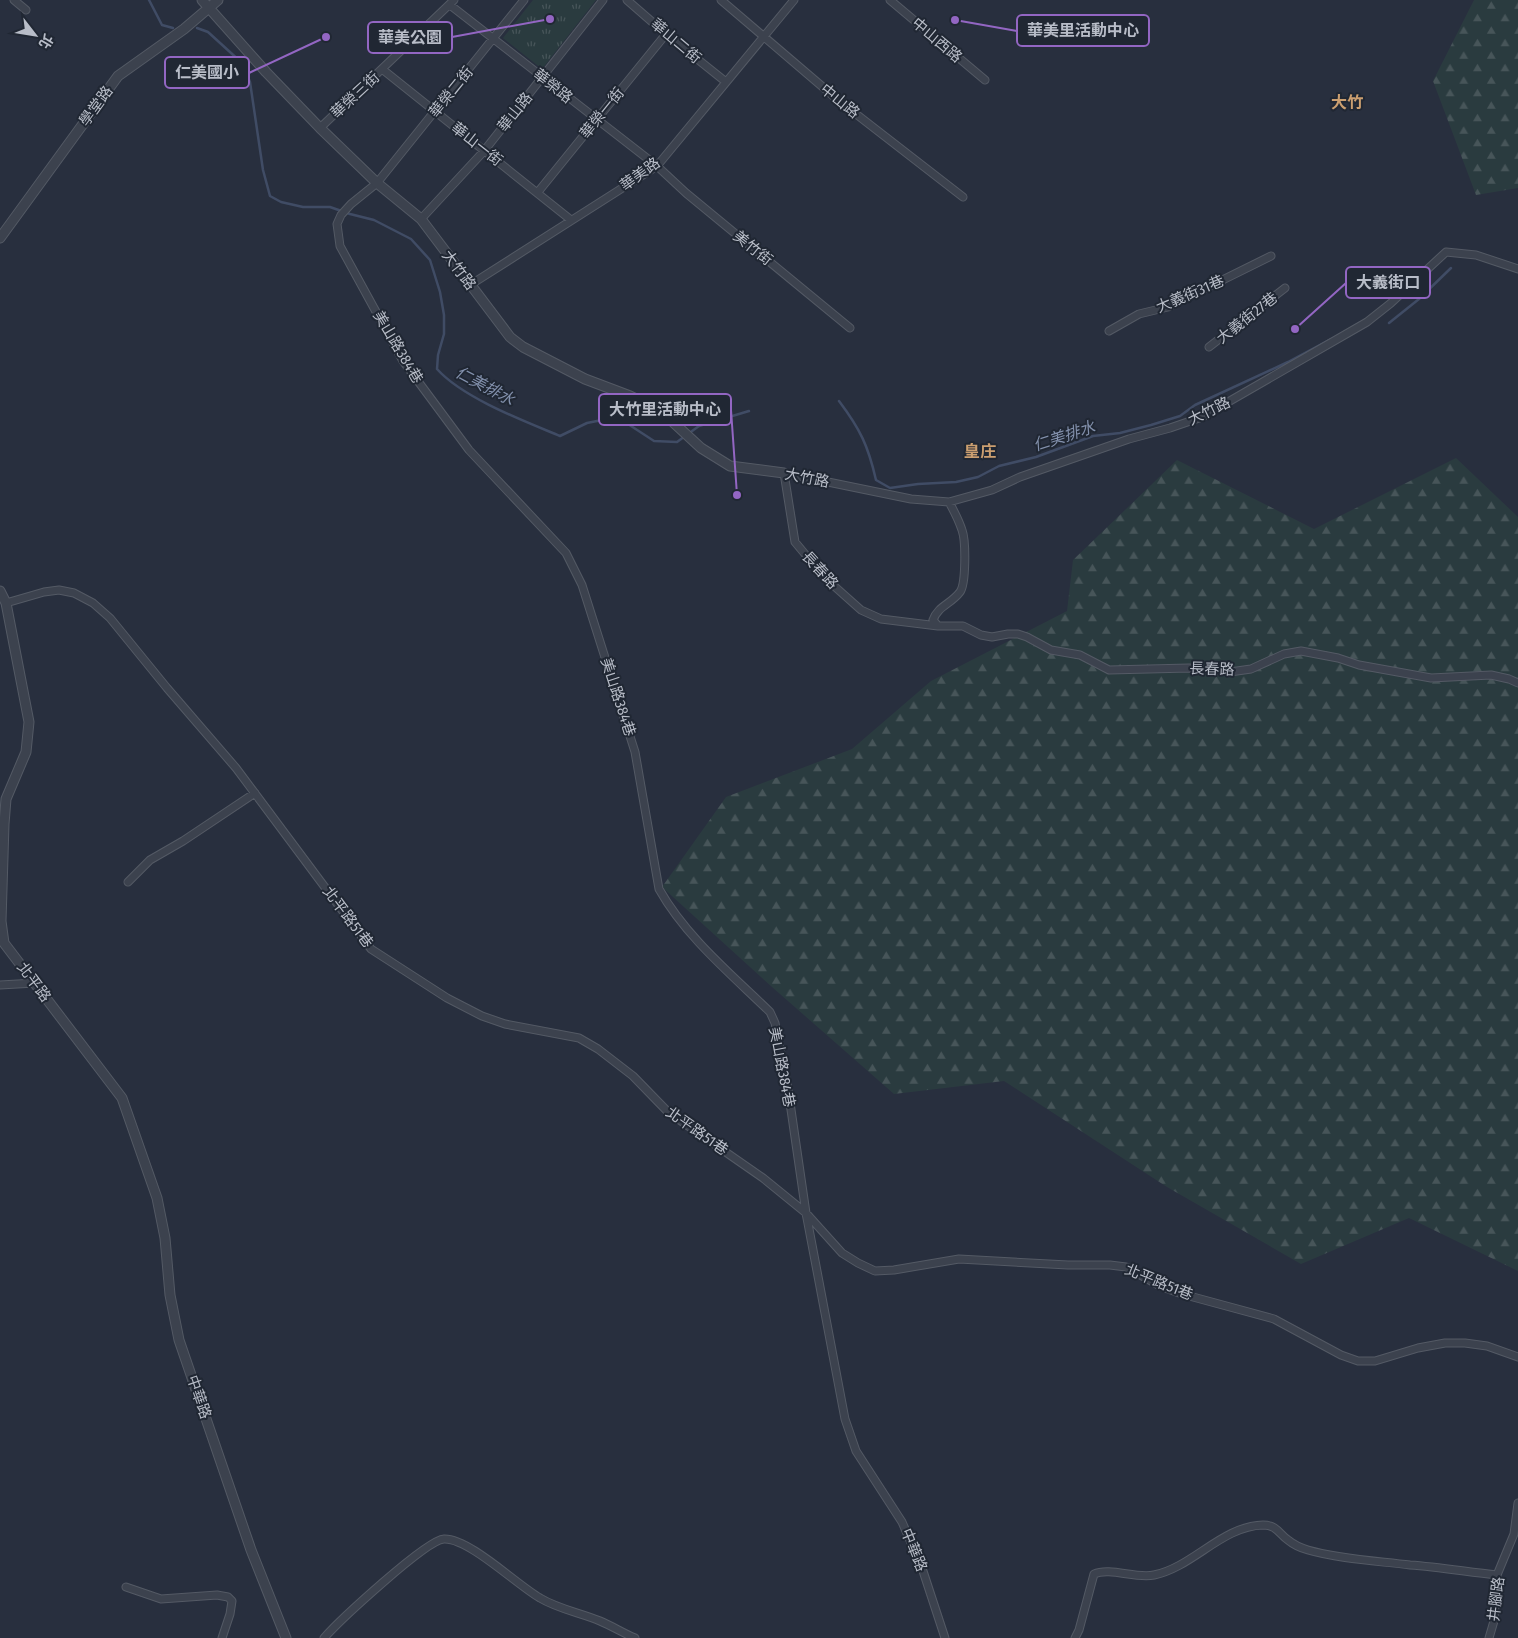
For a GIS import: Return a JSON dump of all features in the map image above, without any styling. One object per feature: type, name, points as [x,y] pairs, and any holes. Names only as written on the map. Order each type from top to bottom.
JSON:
[{"type":"street","points":[[14,0],[26,10]]},
{"type":"street","name":"大竹路","points":[[202,0],[320,128],[377,183],[421,219],[510,337],[523,347],[585,379],[630,396],[661,412],[701,448],[730,466],[784,473],[911,499],[949,502],[992,490],[1020,477],[1123,441],[1202,417],[1360,327],[1391,303],[1446,252],[1476,255],[1518,269]]},
{"type":"street","name":"學堂路","points":[[0,238],[118,76],[184,29],[218,0]]},
{"type":"street","name":"華榮二街","points":[[341,215],[351,204],[377,183],[436,112],[524,0]]},
{"type":"street","name":"華山路","points":[[421,219],[484,151],[603,0]]},
{"type":"street","name":"華山二街","points":[[628,0],[666,34],[726,82]]},
{"type":"street","name":"中山路","points":[[721,0],[838,100],[963,198]]},
{"type":"street","name":"華美路","points":[[470,285],[657,166],[794,0]]},
{"type":"street","name":"中山西路","points":[[890,0],[985,80]]},
{"type":"street","name":"華榮路","points":[[452,2],[494,39],[657,166]]},
{"type":"street","name":"華榮三街","points":[[320,128],[452,2]]},
{"type":"street","name":"華榮一街","points":[[538,192],[666,34]]},
{"type":"street","name":"華山一街","points":[[382,69],[571,220]]},
{"type":"street","name":"美竹街","points":[[657,166],[686,193],[850,328]]},
{"type":"street","name":"美山路384巷","points":[[341,215],[338,224],[340,246],[403,361],[469,450],[566,553],[582,586],[635,752],[658,889],[695,938],[770,1012],[775,1023],[788,1089],[806,1213]]},
{"type":"street","name":"大義街31巷","points":[[1109,331],[1139,314],[1168,307],[1271,256]]},
{"type":"street","name":"大義街27巷","points":[[1209,347],[1285,288]]},
{"type":"street","name":"長春路","points":[[784,473],[795,542],[824,577],[861,610],[881,618],[938,626],[962,626],[980,635],[992,638],[1008,634],[1018,634],[1051,650],[1080,655],[1109,670],[1189,668],[1230,672],[1251,669],[1284,654],[1301,651],[1338,658],[1359,665],[1431,678],[1491,675],[1518,683]]},
{"type":"street","points":[[938,626],[933,620],[936,611],[951,603],[962,590],[965,576],[963,532],[949,502]]},
{"type":"street","name":"北平路51巷","points":[[6,603],[44,592],[59,590],[74,593],[94,603],[110,618],[255,793],[372,950],[447,998],[482,1016],[505,1024],[579,1038],[598,1049],[633,1076],[668,1112],[763,1178],[806,1213],[842,1253],[875,1270],[894,1270],[959,1259],[1126,1267],[1160,1286],[1182,1294],[1274,1319],[1341,1355],[1358,1362],[1375,1361],[1418,1348],[1445,1343],[1487,1346],[1518,1357]]},
{"type":"street","name":"北平路","points":[[0,591],[6,603],[29,722],[26,752],[6,800],[1,921],[4,943],[122,1098],[140,1148]]},
{"type":"street","points":[[128,882],[150,860],[183,841],[255,793]]},
{"type":"street","points":[[0,985],[35,983]]},
{"type":"street","name":"中華路","points":[[140,1148],[157,1198],[165,1238],[170,1295],[179,1340],[251,1550],[286,1638]]},
{"type":"street","name":"中華路","points":[[806,1213],[845,1420],[856,1451],[902,1522],[922,1568],[945,1638]]},
{"type":"street","name":"井腳路","points":[[1490,1638],[1494,1621],[1497,1575],[1514,1534],[1518,1503]]},
{"type":"street","points":[[1075,1638],[1079,1630],[1094,1574],[1100,1571],[1152,1576],[1177,1568],[1231,1534],[1265,1525],[1278,1529],[1286,1539],[1296,1546],[1310,1550],[1374,1562],[1497,1575]]},
{"type":"street","points":[[324,1638],[341,1620],[377,1589],[420,1553],[441,1539],[452,1540],[469,1547],[540,1599],[601,1622],[635,1638]]},
{"type":"street","points":[[126,1587],[162,1599],[228,1597],[232,1602],[222,1638]]},
{"type":"green space","points":[[533,0],[596,0],[542,69],[503,38]]},
{"type":"green space","points":[[1474,0],[1518,0],[1518,188],[1476,195],[1433,81]]},
{"type":"green space","points":[[1456,458],[1518,517],[1518,1271],[1409,1218],[1301,1264],[1167,1187],[1004,1081],[894,1094],[662,887],[726,797],[852,749],[931,681],[1067,611],[1073,560],[1177,460],[1314,529]]},
{"type":"waterway","name":"仁美排水","points":[[149,0],[162,25],[173,28]]},
{"type":"waterway","name":"仁美排水","points":[[197,28],[208,32],[242,63],[250,82],[263,170],[270,196],[281,202],[303,207],[330,207],[374,220],[411,239],[430,260],[440,292],[444,315],[444,334],[438,355],[437,369],[462,390],[495,408],[560,436],[587,423],[607,419],[628,424],[654,441],[677,442],[699,426],[749,411]]},
{"type":"waterway","name":"仁美排水","points":[[1389,323],[1419,299],[1451,268]]},
{"type":"waterway","name":"仁美排水","points":[[839,401],[853,420],[862,438],[870,457],[876,480],[890,488],[956,482],[978,477],[999,466],[1036,457],[1093,436],[1120,433],[1180,416],[1195,405],[1288,362],[1331,339]]},
{"type":"place","name":"華美公園","points":[[550,19]]},
{"type":"place","name":"華美里活動中心","points":[[955,20]]},
{"type":"place","name":"仁美國小","points":[[326,37]]},
{"type":"place","name":"大義街口","points":[[1295,329]]},
{"type":"place","name":"大竹里活動中心","points":[[737,495]]},
{"type":"district","name":"大竹","points":[[1347,102]]},
{"type":"district","name":"皇庄","points":[[980,451]]}]
